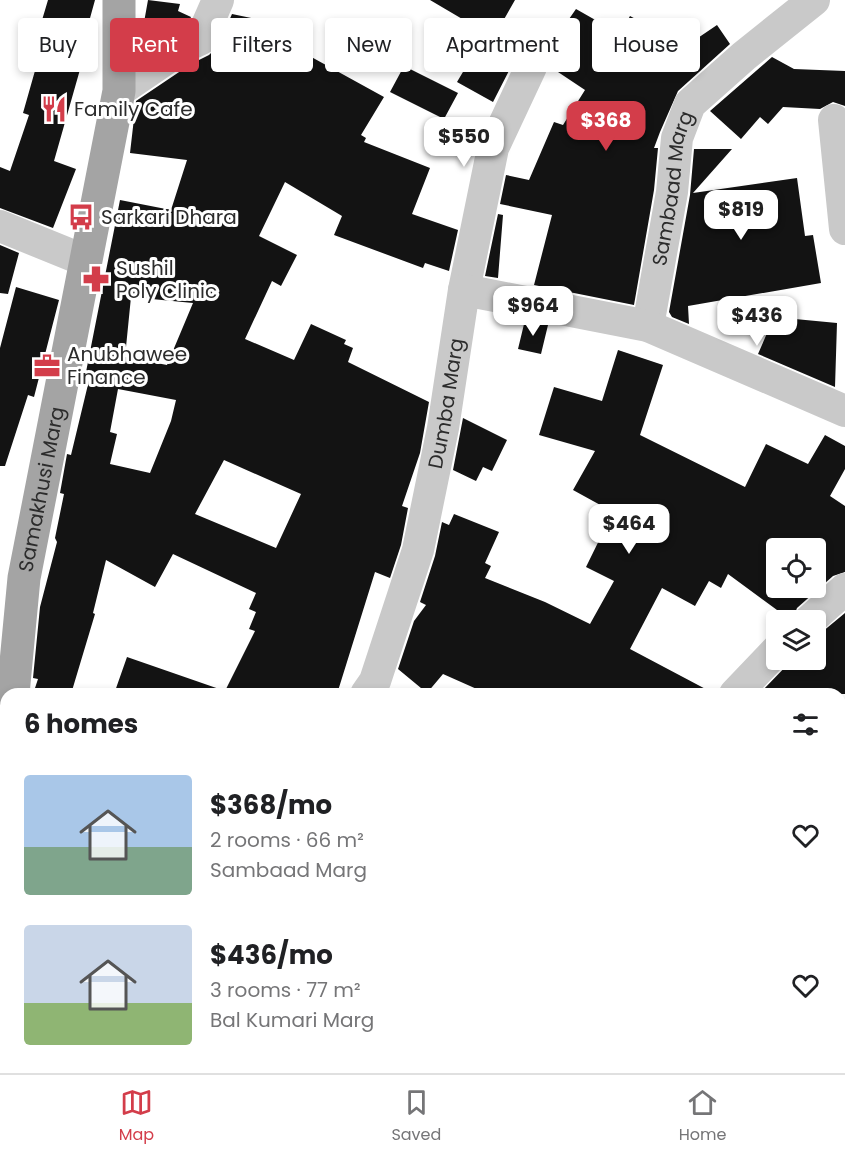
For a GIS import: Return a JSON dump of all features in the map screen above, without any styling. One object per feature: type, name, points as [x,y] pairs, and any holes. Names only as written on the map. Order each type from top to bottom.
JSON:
[{"type":"main road","name":"Samakhusi Marg","points":[[14,688],[24,578],[119,91],[119,0]]},
{"type":"street","points":[[119,91],[182,48],[201,39],[218,0]]},
{"type":"street","name":"Sambaad Marg","points":[[648,326],[672,192],[677,138],[690,104],[744,56],[814,0]]},
{"type":"street","name":"Dumba Marg","points":[[370,688],[375,681],[418,549],[443,428],[464,290],[493,148],[529,72]]},
{"type":"street","points":[[834,120],[845,229]]},
{"type":"street","points":[[0,226],[86,261]]},
{"type":"street","points":[[464,290],[648,326],[844,402]]},
{"type":"street","points":[[821,610],[845,589]]},
{"type":"street","points":[[741,688],[766,662]]},
{"type":"building","points":[[48,0],[95,0],[90,18],[43,18]]},
{"type":"building","points":[[148,0],[180,4],[178,11],[191,17],[191,18],[145,18]]},
{"type":"building","points":[[430,0],[515,0],[505,18],[461,18]]},
{"type":"building","points":[[576,9],[592,18],[592,72],[699,72],[678,91],[654,148],[658,148],[654,190],[634,305],[534,285],[552,215],[500,204],[506,175],[529,180],[554,122],[563,125],[585,90],[558,72],[580,72],[580,18],[570,18]]},
{"type":"building","points":[[232,14],[252,18],[230,18]]},
{"type":"building","points":[[717,25],[730,44],[700,71],[700,37]]},
{"type":"building","points":[[211,53],[211,72],[313,72],[313,58],[325,65],[325,72],[339,72],[384,97],[361,135],[366,138],[364,142],[430,168],[412,214],[458,230],[449,271],[425,263],[423,268],[334,235],[342,216],[285,182],[259,236],[297,255],[281,286],[272,281],[245,339],[294,360],[311,324],[346,340],[344,344],[353,348],[348,362],[429,402],[420,453],[402,506],[408,508],[401,545],[390,578],[375,572],[339,688],[226,688],[255,631],[249,629],[256,612],[249,609],[256,593],[173,554],[155,587],[106,560],[93,613],[95,614],[73,688],[35,688],[38,679],[33,678],[40,607],[57,542],[55,538],[64,494],[60,493],[67,454],[71,455],[91,372],[86,372],[120,200],[171,210],[187,160],[130,153],[136,101],[179,72],[199,72],[199,60]],"holes":[[[131,297],[193,303],[167,365],[125,357]],[[118,389],[176,400],[171,421],[150,473],[110,464],[117,434],[110,432]],[[224,460],[301,494],[276,548],[195,514]]]},
{"type":"building","points":[[772,57],[794,69],[845,71],[845,106],[833,102],[820,109],[783,107],[768,124],[760,117],[741,139],[710,111]]},
{"type":"building","points":[[412,70],[458,93],[444,119],[390,92],[401,72],[412,72]]},
{"type":"building","points":[[35,72],[79,72],[54,161],[76,169],[53,228],[0,208],[0,167],[10,171],[29,115],[23,113]]},
{"type":"building","points":[[463,72],[508,72],[493,102],[457,82]]},
{"type":"building","points":[[694,149],[732,149],[693,193],[797,178],[805,236],[813,235],[821,283],[688,306],[689,324],[672,317],[669,312],[690,195]]},
{"type":"building","points":[[498,214],[503,215],[498,278],[485,276]]},
{"type":"building","points":[[0,245],[19,253],[8,294],[0,293]]},
{"type":"building","points":[[16,287],[59,300],[34,397],[28,395],[5,466],[0,466],[0,348]]},
{"type":"building","points":[[774,317],[837,323],[835,387],[758,354]]},
{"type":"building","points":[[525,320],[548,325],[541,354],[518,349]]},
{"type":"building","points":[[618,350],[663,365],[640,435],[745,487],[766,444],[808,464],[825,435],[845,446],[845,469],[830,496],[845,506],[845,572],[833,576],[826,582],[826,538],[766,538],[766,598],[808,598],[796,610],[777,610],[728,574],[721,588],[709,581],[695,606],[662,588],[630,649],[704,688],[474,688],[443,674],[431,688],[421,688],[398,669],[414,621],[426,605],[420,602],[435,556],[442,522],[449,525],[454,514],[499,532],[485,563],[491,566],[485,578],[545,602],[590,624],[614,581],[586,567],[613,512],[573,490],[595,451],[539,435],[554,387],[602,401]]},
{"type":"building","points":[[463,418],[507,440],[492,471],[483,467],[476,481],[453,470]]},
{"type":"building","points":[[845,613],[845,688],[765,688],[782,670],[826,670],[826,629]]},
{"type":"building","points":[[127,657],[216,688],[116,688]]},
{"type":"place","name":"Family Cafe","points":[[54,109]]},
{"type":"place","name":"Sarkari Dhara","points":[[81,217]]},
{"type":"place","name":"Sushil Poly Clinic","points":[[96,279]]},
{"type":"place","name":"Anubhawee Finance","points":[[47,366]]}]
